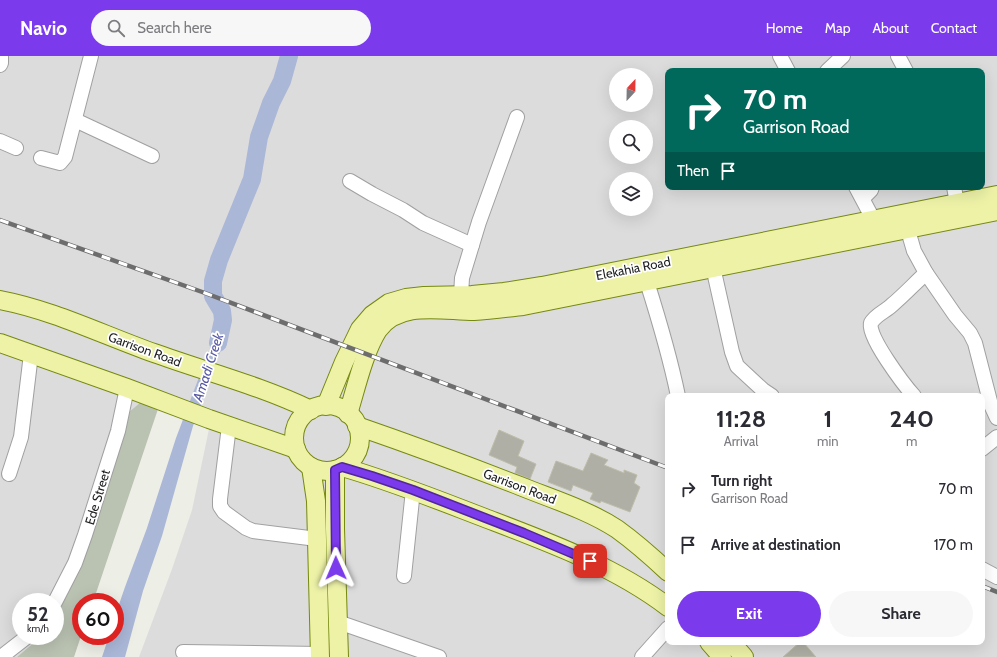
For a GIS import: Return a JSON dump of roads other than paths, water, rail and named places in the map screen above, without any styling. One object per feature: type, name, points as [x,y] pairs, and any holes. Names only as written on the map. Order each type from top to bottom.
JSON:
[{"type":"main road","name":"Elekahia Road","points":[[905,221],[955,195],[997,195]]},
{"type":"main road","name":"Elekahia Road","points":[[318,408],[344,362],[360,329],[379,308],[388,303],[406,298],[424,296],[504,292],[905,221],[997,211]]},
{"type":"main road","name":"Elekahia Road","points":[[353,420],[370,345],[379,329],[387,321],[399,314],[414,310],[472,311],[523,306],[713,268],[876,227]]},
{"type":"main road","name":"Garrison Road","points":[[0,300],[48,313],[289,400],[318,408]]},
{"type":"main road","points":[[0,343],[228,426],[296,449]]},
{"type":"main road","points":[[334,407],[353,420],[360,434],[358,450],[349,463],[338,469],[327,471],[311,467],[305,462],[296,449],[294,438],[297,426],[302,417],[318,408],[334,407]]},
{"type":"main road","name":"Garrison Road","points":[[353,420],[598,518],[636,542],[665,569]]},
{"type":"main road","points":[[311,467],[316,502],[320,656]]},
{"type":"main road","points":[[338,469],[372,476],[413,490],[524,533],[590,561],[642,588],[665,605]]},
{"type":"main road","points":[[338,469],[335,529],[339,657]]},
{"type":"main road","points":[[712,645],[722,657]]},
{"type":"main road","points":[[734,645],[744,657]]},
{"type":"street","points":[[0,65],[1,56]]},
{"type":"street","points":[[41,158],[60,163],[64,157],[91,56]]},
{"type":"street","points":[[780,56],[786,68]]},
{"type":"street","points":[[830,68],[843,56]]},
{"type":"street","points":[[898,56],[904,68]]},
{"type":"street","points":[[461,295],[462,278],[479,222],[517,117]]},
{"type":"street","points":[[75,120],[152,156]]},
{"type":"street","points":[[0,141],[16,148]]},
{"type":"street","points":[[350,181],[376,197],[403,210],[423,223],[472,245]]},
{"type":"street","points":[[871,190],[859,193],[876,227]]},
{"type":"street","points":[[905,221],[914,251],[926,273],[972,338],[991,404],[997,418]]},
{"type":"street","points":[[713,268],[732,352],[737,366],[768,393]]},
{"type":"street","points":[[912,393],[872,335],[870,326],[874,320],[926,273]]},
{"type":"street","points":[[647,282],[671,361],[677,393]]},
{"type":"street","points":[[9,474],[21,437],[31,354]]},
{"type":"street","name":"Ede Street","points":[[60,593],[75,562],[85,535],[118,431],[127,388]]},
{"type":"street","points":[[228,426],[220,499],[220,506],[224,512],[239,524],[253,531],[317,539]]},
{"type":"street","points":[[985,447],[997,437]]},
{"type":"street","points":[[404,576],[413,490]]},
{"type":"street","points":[[985,571],[997,577]]},
{"type":"street","points":[[338,622],[439,657]]},
{"type":"street","points":[[642,657],[665,631]]},
{"type":"street","points":[[1,657],[16,645]]},
{"type":"street","points":[[184,652],[320,656]]},
{"type":"water","points":[[221,319],[225,320],[222,347],[193,426],[162,536],[143,591],[125,657],[102,657],[106,645],[124,645],[123,593],[147,528],[176,438]]},
{"type":"waterway","name":"Amadi Creek","points":[[218,343],[223,320],[222,311],[213,296],[213,281],[219,260],[252,179],[259,137],[271,103],[282,81],[289,56]]},
{"type":"railway","points":[[0,220],[205,293],[665,467]]},
{"type":"railway","points":[[985,587],[997,592]]}]
